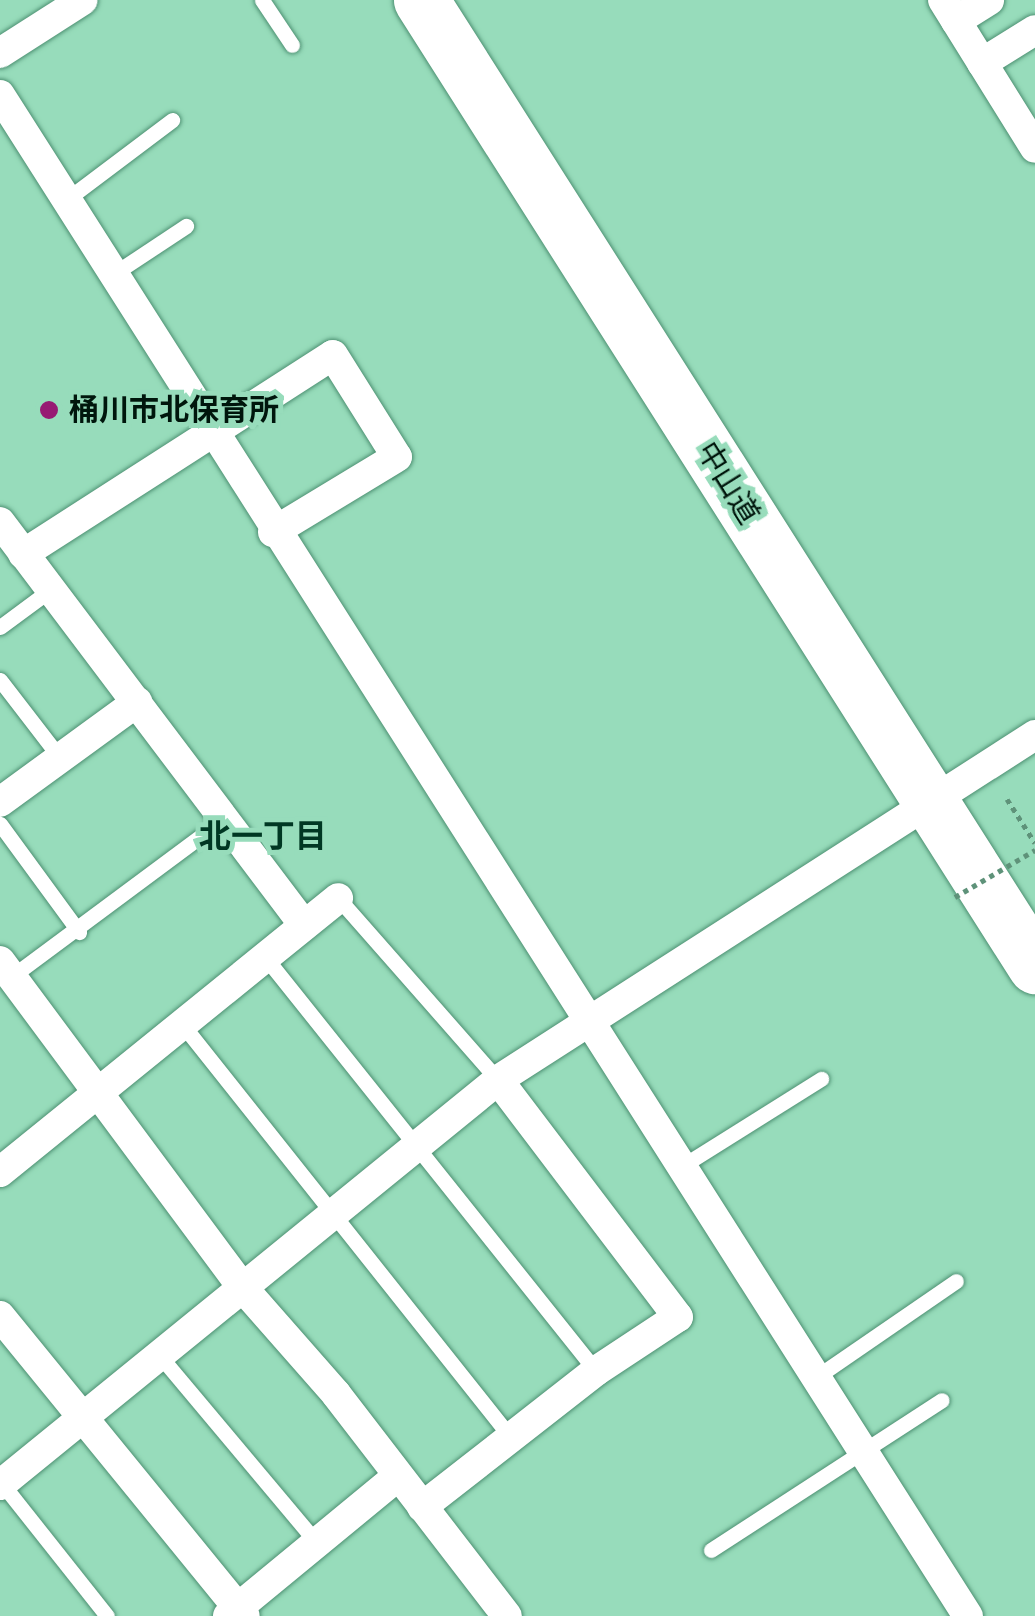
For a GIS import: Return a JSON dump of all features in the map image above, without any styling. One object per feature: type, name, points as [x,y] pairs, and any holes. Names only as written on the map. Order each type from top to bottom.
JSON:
[{"type":"highway","name":"中山道","points":[[421,0],[965,794],[1035,966]]},
{"type":"highway","name":"中山道","points":[[460,0],[1035,906]]},
{"type":"street","points":[[0,53],[82,0]]},
{"type":"street","points":[[989,0],[949,11],[1034,144]]},
{"type":"street","points":[[982,63],[1035,30]]},
{"type":"street","points":[[0,95],[273,532],[968,1616]]},
{"type":"street","points":[[23,554],[334,354],[396,457],[273,532]]},
{"type":"street","points":[[0,522],[304,925]]},
{"type":"street","points":[[0,802],[137,702]]},
{"type":"street","points":[[1,1483],[498,1080],[588,1018],[965,794],[1035,734]]},
{"type":"street","points":[[0,1172],[338,898]]},
{"type":"street","points":[[4,975],[98,1093],[243,1288],[507,1616]]},
{"type":"street","points":[[422,1507],[596,1372],[678,1317],[498,1080]]},
{"type":"street","points":[[0,1316],[237,1613],[398,1476]]},
{"type":"lane","points":[[262,0],[292,45]]},
{"type":"lane","points":[[66,200],[172,120]]},
{"type":"lane","points":[[112,275],[186,226]]},
{"type":"lane","points":[[0,627],[50,590]]},
{"type":"lane","points":[[0,680],[60,758]]},
{"type":"lane","points":[[4,975],[79,932],[224,819]]},
{"type":"lane","points":[[0,824],[79,932]]},
{"type":"lane","points":[[338,898],[498,1080]]},
{"type":"lane","points":[[265,957],[596,1372]]},
{"type":"lane","points":[[182,1024],[512,1439]]},
{"type":"lane","points":[[679,1168],[821,1079]]},
{"type":"lane","points":[[815,1378],[956,1281]]},
{"type":"lane","points":[[160,1356],[317,1543]]},
{"type":"lane","points":[[712,1550],[942,1400]]},
{"type":"lane","points":[[1,1483],[107,1616]]},
{"type":"path","points":[[955,897],[1035,847],[965,794]]},
{"type":"place","name":"桶川市北保育所","points":[[49,410]]},
{"type":"district","name":"北一丁目","points":[[263,836]]}]
